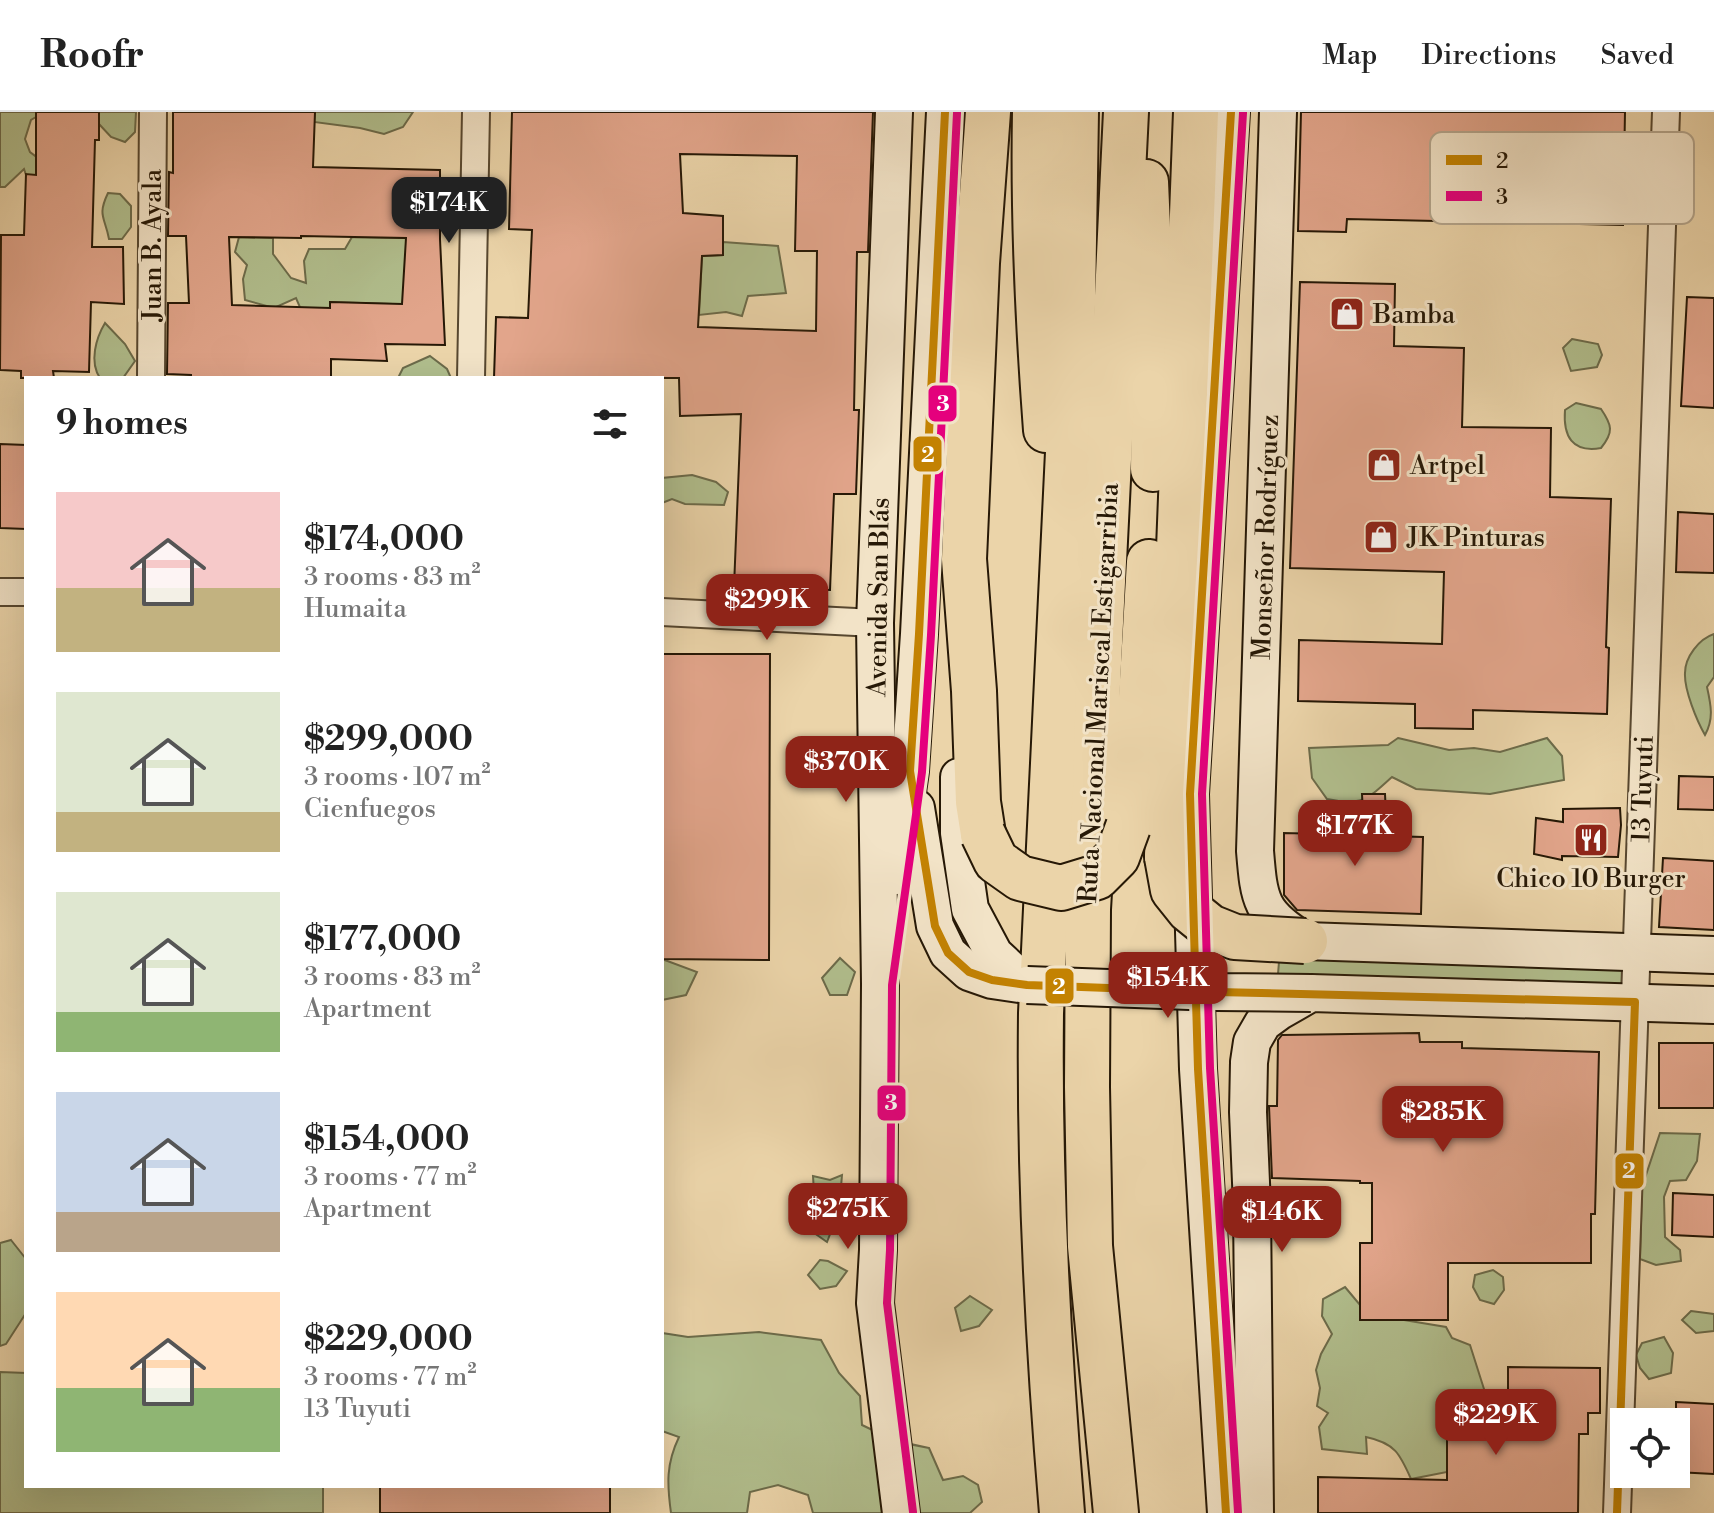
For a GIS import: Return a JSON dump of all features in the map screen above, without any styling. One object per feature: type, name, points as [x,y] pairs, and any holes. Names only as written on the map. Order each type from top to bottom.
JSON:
[{"type":"highway","points":[[988,112],[977,263],[964,559],[978,802],[983,834],[996,861],[1020,878],[1061,888],[1097,877],[1117,857],[1128,827],[1137,764],[1154,442],[1146,179],[1135,112]]},
{"type":"highway","points":[[1035,112],[1033,193],[1038,331],[1062,572]]},
{"type":"highway","name":"Ruta Nacional Mariscal Estigarribia","points":[[1062,1513],[1045,1266],[1040,1094],[1072,369],[1076,112]]},
{"type":"highway","name":"Ruta Nacional Mariscal Estigarribia","points":[[1116,1513],[1090,1246],[1088,909],[1126,112]]},
{"type":"highway","points":[[1204,115],[1167,857],[1173,890],[1189,910],[1210,927],[1235,937],[1305,941]]},
{"type":"street","name":"Juan B. Ayala","points":[[151,376],[153,112]]},
{"type":"street","points":[[471,376],[476,112]]},
{"type":"street","name":"Avenida San Blás","points":[[894,112],[875,623],[880,984],[875,1303],[901,1513]]},
{"type":"street","points":[[880,984],[910,771],[945,112]]},
{"type":"street","name":"Monseñor Rodríguez","points":[[1278,112],[1255,851],[1258,887],[1263,904],[1278,923],[1305,941]]},
{"type":"street","name":"13 Tuyuti","points":[[1665,132],[1666,112]]},
{"type":"street","points":[[1204,115],[1190,794],[1198,1069],[1226,1513]]},
{"type":"street","name":"13 Tuyuti","points":[[1617,1513],[1662,224]]},
{"type":"street","points":[[964,559],[959,833],[970,909],[994,954],[1027,985]]},
{"type":"street","points":[[0,592],[24,592]]},
{"type":"street","points":[[664,612],[875,623]]},
{"type":"street","points":[[910,771],[935,926],[948,953],[969,972],[992,980],[1027,985],[1217,992],[1714,1005]]},
{"type":"street","points":[[1305,941],[1714,955]]},
{"type":"street","points":[[1255,1513],[1249,1062],[1252,1042],[1263,1023],[1311,993]]},
{"type":"green space","points":[[0,112],[36,112],[25,139],[30,152],[42,161],[89,177],[26,175],[24,169],[5,187],[0,187]]},
{"type":"green space","points":[[99,112],[136,112],[135,132],[125,142],[111,137],[99,124]]},
{"type":"green space","points":[[315,112],[413,112],[403,127],[384,134],[314,122]]},
{"type":"green space","points":[[108,193],[120,194],[131,206],[131,227],[122,239],[109,239],[102,212]]},
{"type":"green space","points":[[239,237],[273,238],[273,254],[291,278],[306,283],[304,261],[309,249],[345,249],[352,237],[406,238],[425,305],[330,302],[330,319],[302,312],[296,298],[274,308],[245,300],[243,279],[247,265],[235,252]]},
{"type":"green space","points":[[723,242],[778,246],[786,293],[748,296],[742,316],[726,312],[699,315],[702,256],[723,255]]},
{"type":"green space","points":[[105,323],[125,344],[135,361],[124,376],[99,376],[95,350]]},
{"type":"green space","points":[[1572,339],[1598,344],[1602,355],[1597,367],[1571,371],[1563,348]]},
{"type":"green space","points":[[430,356],[447,369],[450,376],[399,376],[403,368]]},
{"type":"green space","points":[[1576,403],[1601,409],[1610,433],[1601,448],[1583,448],[1571,441],[1566,428],[1565,410]]},
{"type":"green space","points":[[692,475],[716,482],[728,492],[724,505],[685,504],[672,499],[664,502],[664,478]]},
{"type":"green space","points":[[1714,634],[1714,677],[1707,687],[1711,718],[1705,735],[1689,696],[1685,673],[1694,649]]},
{"type":"green space","points":[[1398,738],[1449,750],[1474,748],[1500,752],[1547,738],[1562,756],[1564,780],[1490,794],[1416,789],[1392,777],[1369,796],[1348,802],[1327,799],[1312,778],[1309,748],[1388,745]]},
{"type":"green space","points":[[1280,950],[1630,957],[1630,994],[1277,986]]},
{"type":"green space","points":[[840,958],[855,972],[847,995],[830,995],[822,978]]},
{"type":"green space","points":[[664,960],[697,972],[686,995],[664,1000]]},
{"type":"green space","points":[[1660,1133],[1700,1134],[1697,1161],[1686,1180],[1670,1181],[1664,1197],[1665,1237],[1680,1250],[1681,1261],[1656,1265],[1640,1259],[1642,1187]]},
{"type":"green space","points":[[842,1175],[839,1211],[827,1242],[803,1225],[814,1192],[813,1176],[830,1180]]},
{"type":"green space","points":[[11,1240],[24,1256],[24,1316],[6,1344],[0,1346],[0,1243]]},
{"type":"green space","points":[[820,1260],[847,1271],[836,1286],[820,1289],[808,1275]]},
{"type":"green space","points":[[1493,1270],[1503,1277],[1504,1290],[1494,1304],[1480,1300],[1473,1287],[1475,1275]]},
{"type":"green space","points":[[1345,1287],[1360,1305],[1382,1320],[1446,1327],[1452,1338],[1470,1345],[1484,1389],[1482,1415],[1459,1423],[1448,1449],[1447,1472],[1411,1479],[1390,1446],[1366,1437],[1367,1454],[1322,1449],[1319,1427],[1328,1413],[1317,1406],[1320,1388],[1316,1370],[1332,1334],[1322,1316],[1323,1299]]},
{"type":"green space","points":[[970,1296],[992,1310],[979,1326],[961,1331],[955,1308]]},
{"type":"green space","points":[[1691,1311],[1714,1314],[1714,1331],[1696,1333],[1682,1320]]},
{"type":"green space","points":[[759,1332],[821,1340],[839,1373],[860,1396],[862,1425],[894,1439],[929,1448],[943,1480],[963,1476],[978,1485],[982,1502],[970,1513],[813,1513],[808,1495],[778,1485],[750,1492],[747,1513],[671,1513],[669,1474],[679,1437],[664,1432],[664,1333],[688,1337]]},
{"type":"green space","points":[[1664,1337],[1673,1353],[1671,1373],[1649,1379],[1640,1368],[1636,1355],[1642,1343]]},
{"type":"green space","points":[[0,1372],[24,1373],[24,1488],[323,1488],[323,1513],[0,1513]]},
{"type":"building","points":[[36,112],[99,112],[99,140],[95,140],[92,247],[123,247],[124,304],[91,302],[89,372],[53,371],[54,376],[21,378],[21,371],[0,370],[1,235],[24,235],[26,174],[36,175]]},
{"type":"building","points":[[173,112],[315,112],[313,167],[440,170],[445,345],[385,344],[387,361],[331,359],[331,376],[167,374],[168,303],[189,303],[186,236],[168,236],[169,172],[173,173]],"holes":[[[229,237],[406,238],[402,304],[330,302],[330,308],[232,305]]]},
{"type":"building","points":[[512,112],[873,112],[868,252],[857,252],[854,410],[859,410],[856,494],[834,494],[830,590],[734,587],[741,414],[680,416],[679,378],[494,376],[496,317],[528,318],[532,230],[509,229]],"holes":[[[680,154],[797,156],[795,251],[817,251],[816,331],[698,327],[702,256],[723,255],[723,216],[683,213]]]},
{"type":"building","points":[[1301,112],[1625,112],[1625,132],[1430,132],[1430,221],[1347,219],[1346,232],[1298,231]]},
{"type":"building","points":[[1300,282],[1395,284],[1394,346],[1464,348],[1462,427],[1551,428],[1550,497],[1611,499],[1607,714],[1473,710],[1473,729],[1415,728],[1415,704],[1298,701],[1299,640],[1442,644],[1444,572],[1290,568]]},
{"type":"building","points":[[1687,297],[1714,298],[1714,408],[1681,406]]},
{"type":"building","points":[[0,444],[24,445],[24,529],[0,528]]},
{"type":"building","points":[[1678,512],[1714,514],[1714,573],[1676,572]]},
{"type":"building","points":[[664,654],[770,654],[769,960],[664,959]]},
{"type":"building","points":[[1679,776],[1714,777],[1714,810],[1678,809]]},
{"type":"building","points":[[1362,794],[1385,794],[1387,836],[1423,837],[1421,914],[1297,910],[1284,895],[1284,833],[1364,835]]},
{"type":"building","name":"Chico 10 Burger","points":[[1620,808],[1618,857],[1562,856],[1562,860],[1534,854],[1536,818],[1563,822],[1563,809]]},
{"type":"building","points":[[1663,858],[1714,861],[1714,930],[1659,927]]},
{"type":"building","points":[[1419,1033],[1420,1042],[1462,1042],[1462,1048],[1599,1052],[1591,1263],[1448,1263],[1448,1320],[1360,1320],[1360,1243],[1372,1243],[1372,1183],[1272,1178],[1269,1106],[1277,1106],[1278,1040],[1282,1035]]},
{"type":"building","points":[[1659,1043],[1714,1043],[1714,1108],[1659,1108]]},
{"type":"building","points":[[1673,1193],[1714,1195],[1714,1237],[1672,1235]]},
{"type":"building","points":[[1508,1367],[1600,1368],[1600,1413],[1588,1413],[1588,1434],[1579,1434],[1578,1513],[1318,1513],[1318,1477],[1447,1480],[1447,1432],[1508,1434]]},
{"type":"building","points":[[1676,1402],[1714,1404],[1714,1474],[1690,1473],[1690,1408],[1676,1408]]},
{"type":"building","points":[[380,1488],[610,1488],[610,1513],[380,1513]]},
{"type":"transit line","name":"2","points":[[945,112],[910,771],[935,926],[948,953],[969,972],[992,980],[1027,985],[1635,1002],[1617,1513]]},
{"type":"transit line","name":"2","points":[[1226,1513],[1198,1069],[1190,794],[1231,112]]},
{"type":"transit line","name":"3","points":[[913,1512],[887,1303],[892,985],[922,772],[957,113]]},
{"type":"transit line","name":"3","points":[[1238,1512],[1210,1068],[1202,794],[1243,113]]},
{"type":"place","name":"Bamba","points":[[1347,314]]},
{"type":"place","name":"Artpel","points":[[1384,465]]},
{"type":"place","name":"JK Pinturas","points":[[1381,537]]},
{"type":"place","name":"Chico 10 Burger","points":[[1591,840]]}]
